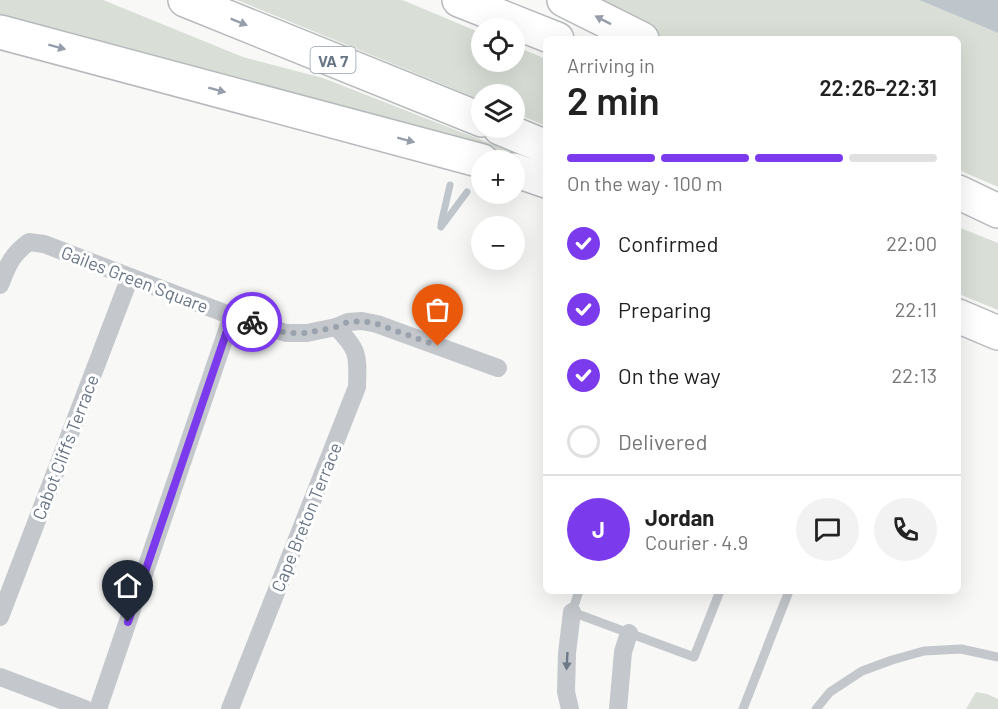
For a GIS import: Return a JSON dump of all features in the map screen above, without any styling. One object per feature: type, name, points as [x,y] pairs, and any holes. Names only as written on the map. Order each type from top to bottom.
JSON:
[{"type":"highway","name":"VA 7","points":[[185,0],[471,116]]},
{"type":"highway","points":[[459,0],[549,36]]},
{"type":"highway","points":[[564,0],[636,36]]},
{"type":"highway","points":[[0,32],[471,157]]},
{"type":"highway","points":[[524,138],[543,146]]},
{"type":"highway","points":[[525,174],[543,180]]},
{"type":"highway","points":[[961,193],[998,211]]},
{"type":"highway","points":[[961,202],[998,218]]},
{"type":"highway","points":[[961,317],[998,333]]},
{"type":"highway","points":[[961,326],[998,339]]},
{"type":"street","name":"Gailes Green Square","points":[[0,285],[13,256],[19,249],[29,242],[44,244],[232,316],[286,333],[307,333],[348,322],[362,321],[377,324],[498,368]]},
{"type":"street","name":"Cabot Cliffs Terrace","points":[[0,617],[130,277]]},
{"type":"street","points":[[98,709],[232,316]]},
{"type":"street","name":"Cape Breton Terrace","points":[[230,709],[357,387],[358,366],[355,348],[336,327]]},
{"type":"street","points":[[570,709],[566,692],[567,653],[572,612]]},
{"type":"street","points":[[618,709],[623,652],[628,633]]},
{"type":"street","points":[[0,676],[85,709]]},
{"type":"lane","points":[[578,594],[572,612],[694,657],[719,594]]},
{"type":"lane","points":[[743,709],[788,594]]},
{"type":"lane","points":[[816,709],[830,692],[862,671],[892,660],[924,651],[961,649],[998,657]]},
{"type":"shaded area","points":[[0,0],[103,0],[243,57],[323,78],[507,150],[484,150],[0,16]]},
{"type":"shaded area","points":[[237,0],[405,1],[471,29],[471,72],[525,72],[525,50],[543,58],[543,125],[525,117],[525,84],[471,84],[471,96]]},
{"type":"shaded area","points":[[585,0],[919,0],[998,33],[998,187],[961,171],[961,36],[656,36]]},
{"type":"shaded area","points":[[919,0],[998,0],[998,33]]},
{"type":"shaded area","points":[[525,157],[532,160],[531,163],[525,161]]},
{"type":"shaded area","points":[[961,228],[998,243],[998,310],[961,295]]},
{"type":"shaded area","points":[[976,692],[998,699],[998,709],[966,709]]},
{"type":"waterway","points":[[441,224],[450,185]]},
{"type":"waterway","points":[[441,227],[467,192]]},
{"type":"way so far","points":[[252,322],[286,333],[307,333],[348,322],[362,321],[377,324],[438,346]]},
{"type":"route","points":[[128,622],[232,316],[252,322]]}]
